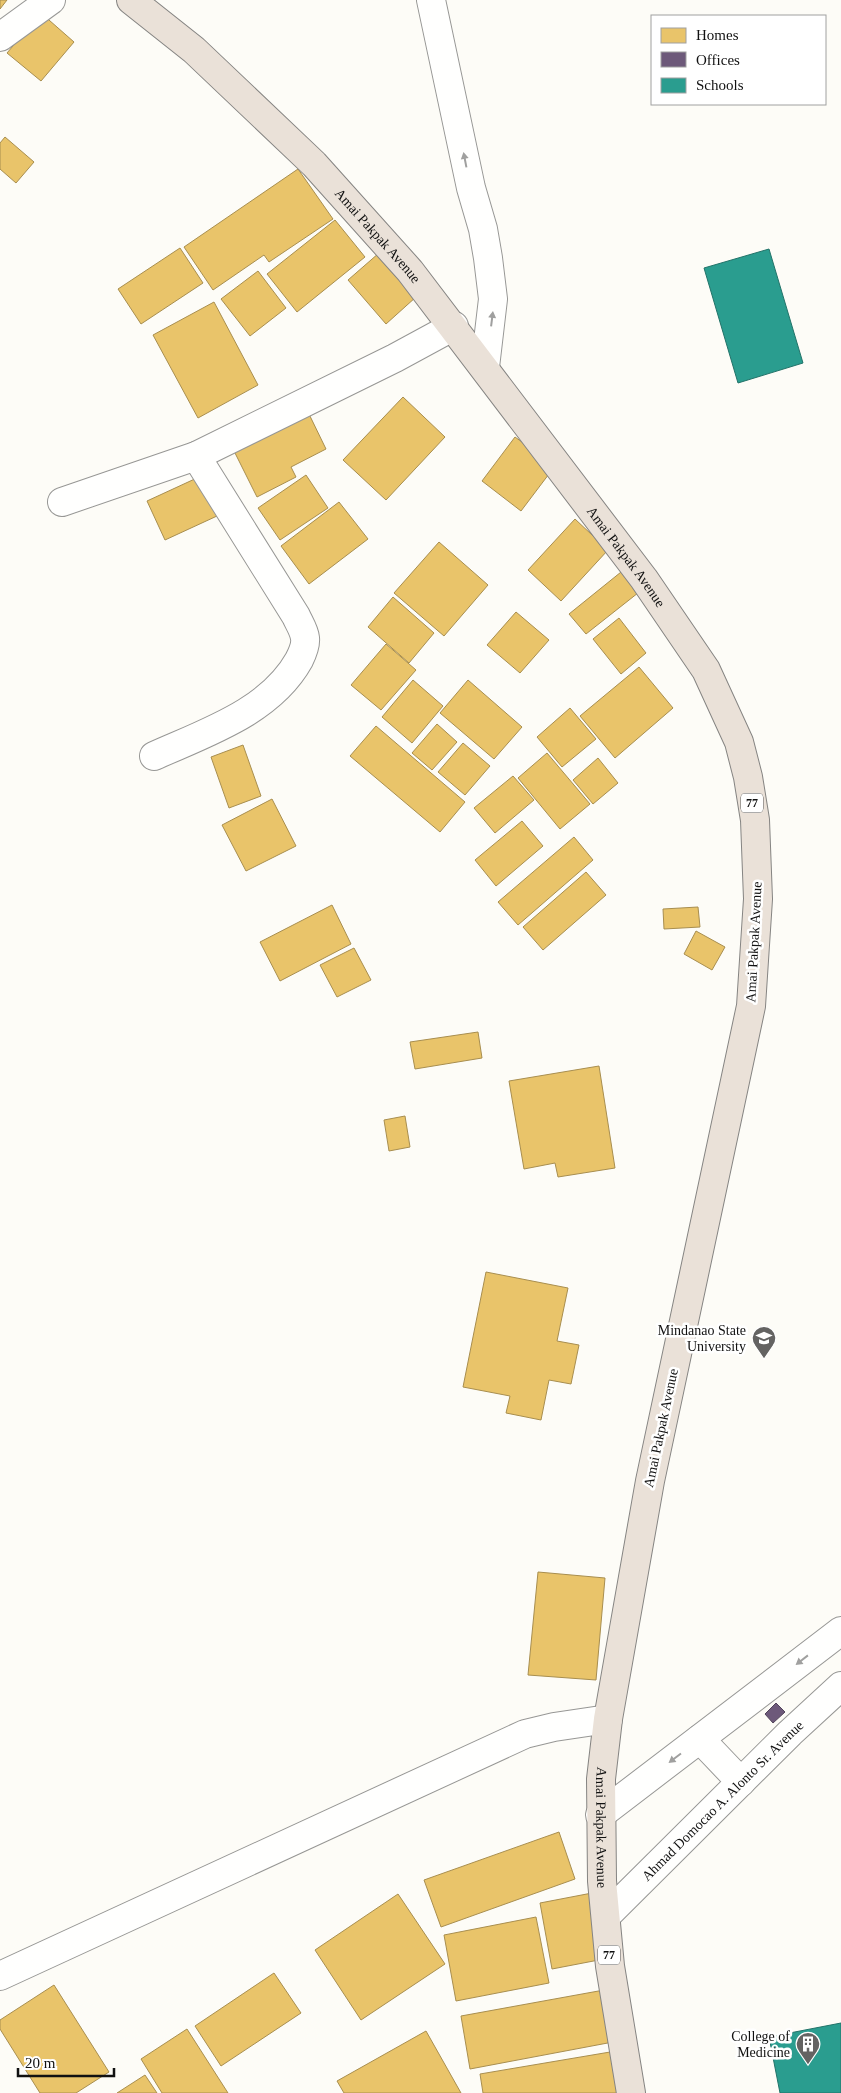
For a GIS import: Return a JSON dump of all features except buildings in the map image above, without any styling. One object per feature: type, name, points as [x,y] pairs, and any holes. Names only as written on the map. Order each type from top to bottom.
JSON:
[{"type":"highway","name":"Amai Pakpak Avenue","points":[[131,0],[194,50],[314,164],[410,270],[644,579],[706,670],[739,742],[755,820],[758,899],[751,1006],[650,1480],[608,1719],[601,1779],[602,1882],[610,1966],[631,2093]]},
{"type":"street","points":[[0,37],[51,0]]},
{"type":"street","points":[[431,0],[471,188],[483,229],[494,299],[485,367]]},
{"type":"street","points":[[62,502],[196,456],[395,358],[454,326]]},
{"type":"street","points":[[154,756],[229,723],[258,703],[288,678],[302,653],[305,640],[296,616],[196,456]]},
{"type":"street","points":[[600,1815],[839,1637]]},
{"type":"street","name":"Ahmad Domocao A. Alonto Sr. Avenue","points":[[606,1916],[841,1686]]},
{"type":"street","points":[[0,1976],[525,1734],[554,1727],[608,1719]]},
{"type":"street","points":[[700,1739],[741,1782]]},
{"type":"place","name":"Mindanao State University","points":[[764,1359]]},
{"type":"place","name":"College of Medicine","points":[[808,2065]]}]
